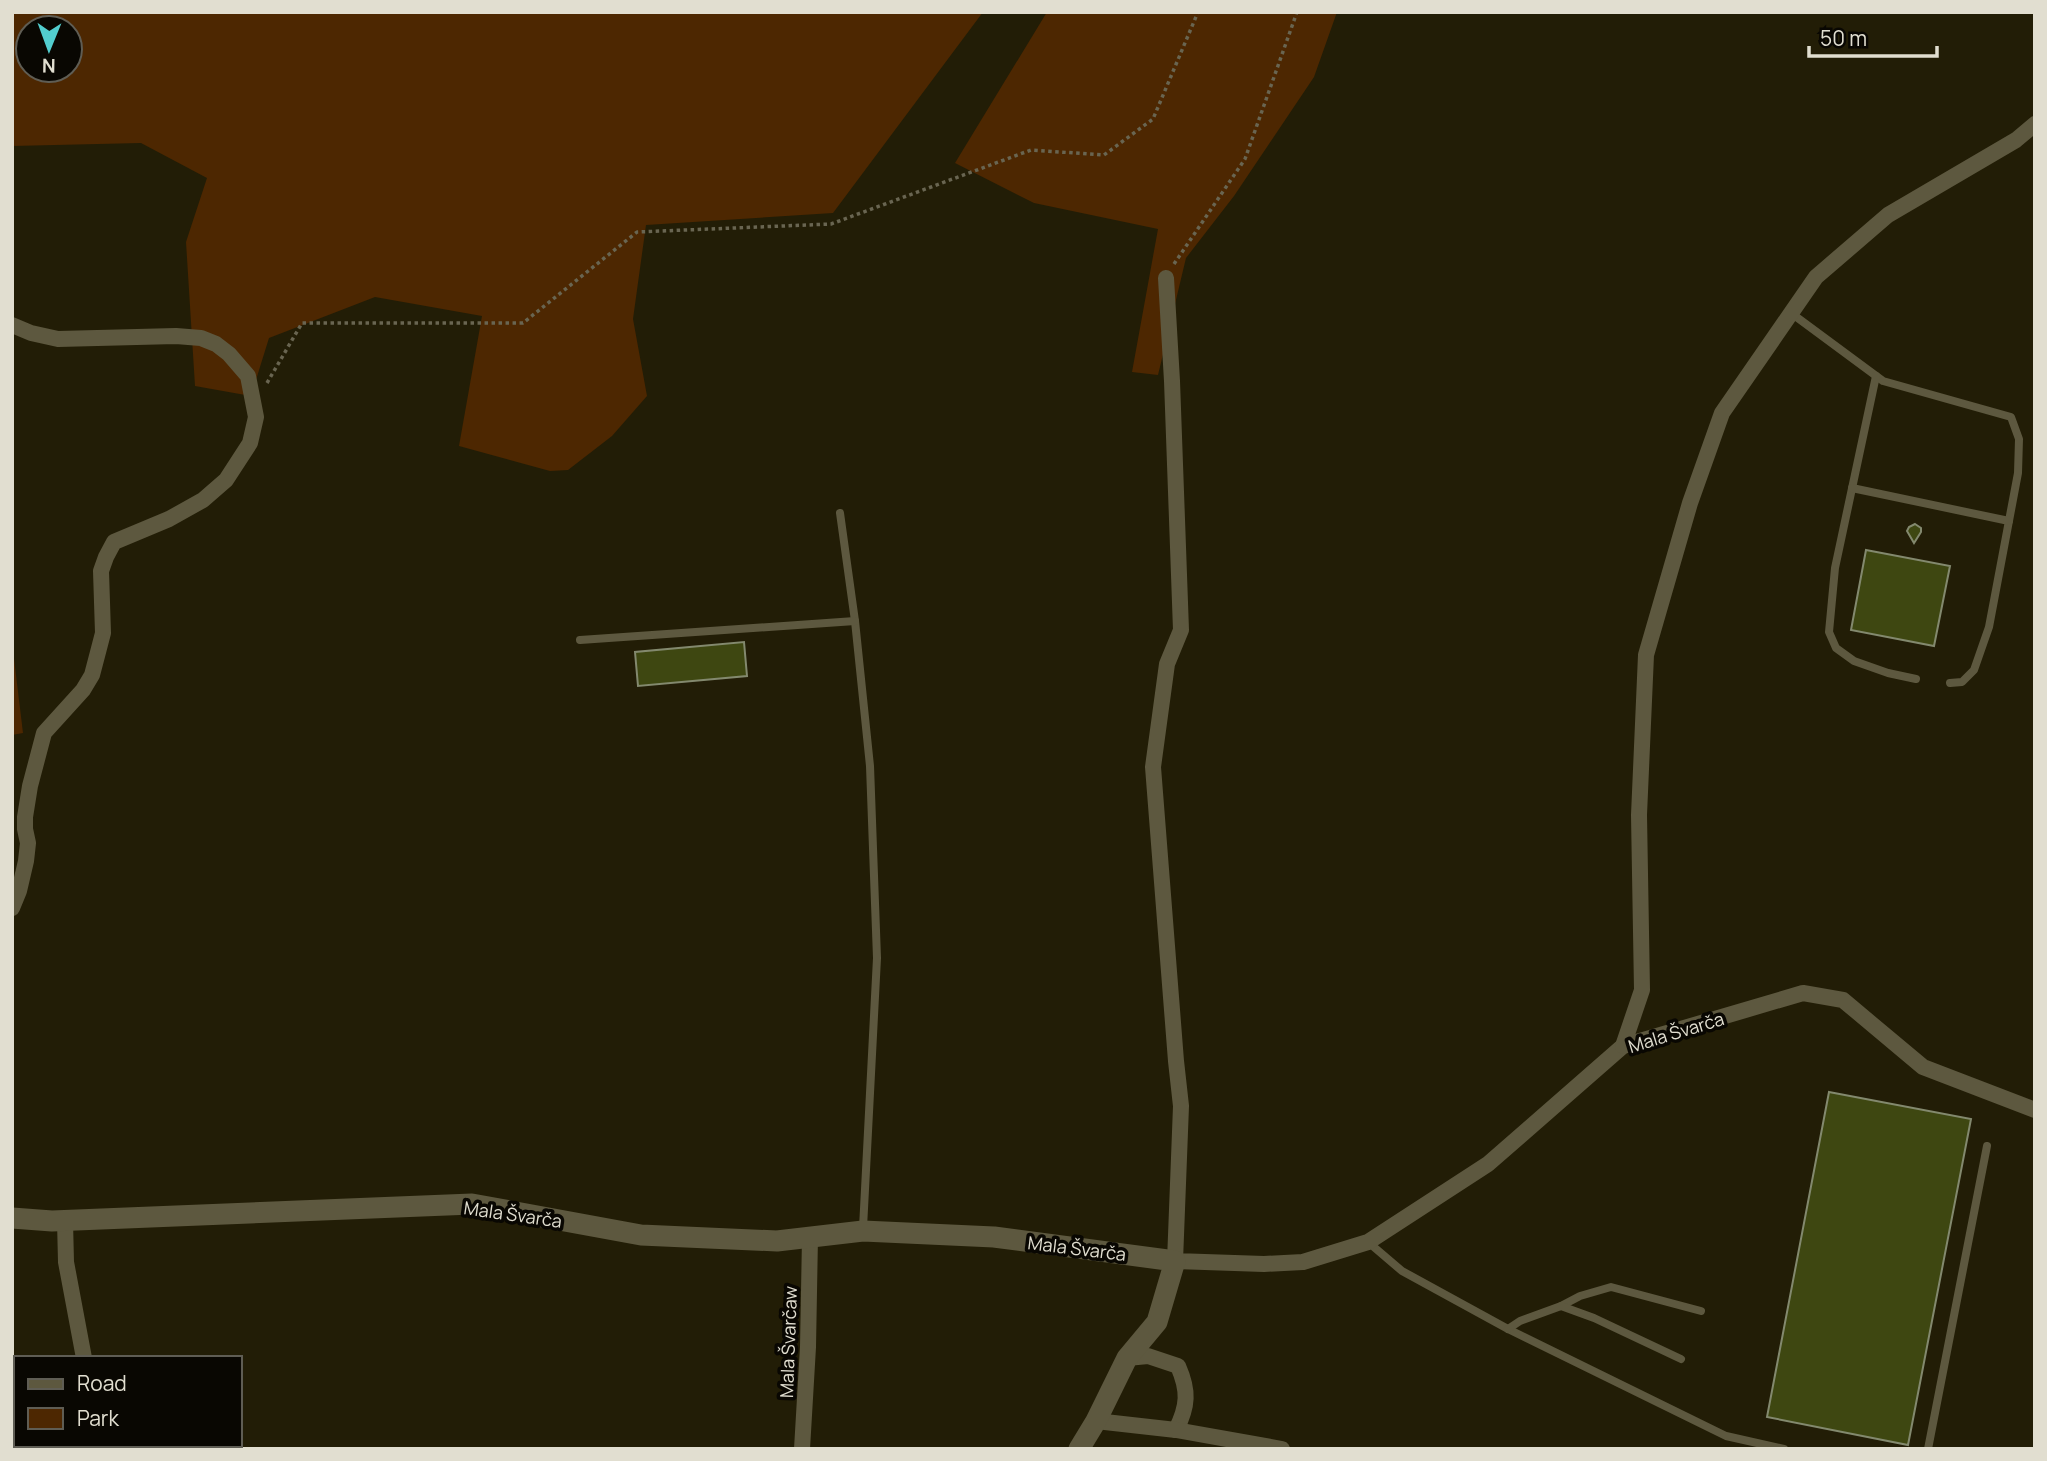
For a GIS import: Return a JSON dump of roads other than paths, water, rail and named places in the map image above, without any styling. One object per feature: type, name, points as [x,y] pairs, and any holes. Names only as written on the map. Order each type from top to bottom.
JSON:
[{"type":"street","points":[[1623,1046],[1642,990],[1639,815],[1646,655],[1690,503],[1722,413],[1816,277],[1888,215],[2016,140],[2035,124]]},
{"type":"street","points":[[1079,1449],[1127,1359],[1157,1322],[1175,1261],[1181,1106],[1175,1061],[1153,767],[1167,664],[1181,630],[1166,278]]},
{"type":"street","points":[[12,325],[31,333],[58,339],[176,336],[201,338],[216,344],[229,354],[248,376],[256,417],[250,443],[226,480],[204,500],[169,519],[114,542],[106,557],[101,571],[103,633],[92,675],[83,690],[44,733],[25,817],[29,843],[26,861],[12,908]]},
{"type":"street","name":"Mala Švarča","points":[[12,1217],[65,1221],[472,1204],[641,1235],[777,1241],[863,1231],[994,1237],[1175,1261],[1264,1264],[1303,1262],[1368,1242],[1488,1164],[1623,1046],[1803,993],[1843,1000],[1923,1066],[2035,1110]]},
{"type":"street","points":[[65,1221],[66,1262],[84,1356]]},
{"type":"street","name":"Mala Švarčaw","points":[[802,1449],[808,1347],[810,1237]]},
{"type":"street","points":[[1127,1359],[1148,1356],[1178,1366],[1185,1382],[1186,1395],[1182,1417],[1176,1430]]},
{"type":"street","points":[[1096,1421],[1176,1430],[1282,1449]]},
{"type":"lane","points":[[1791,313],[1883,381],[2011,416],[2019,439],[2018,473],[1989,627],[1974,670],[1962,682],[1950,683]]},
{"type":"lane","points":[[1876,376],[1835,568],[1829,632],[1836,648],[1854,661],[1916,679]]},
{"type":"lane","points":[[1852,488],[2009,521]]},
{"type":"lane","points":[[840,513],[855,621],[870,766],[877,958],[863,1231]]},
{"type":"lane","points":[[580,640],[855,621]]},
{"type":"lane","points":[[1928,1449],[1987,1146]]},
{"type":"lane","points":[[1368,1242],[1402,1271],[1507,1329],[1726,1436],[1784,1449]]},
{"type":"lane","points":[[1507,1329],[1580,1296],[1611,1287],[1700,1311]]},
{"type":"lane","points":[[1561,1306],[1594,1318],[1681,1359]]}]
